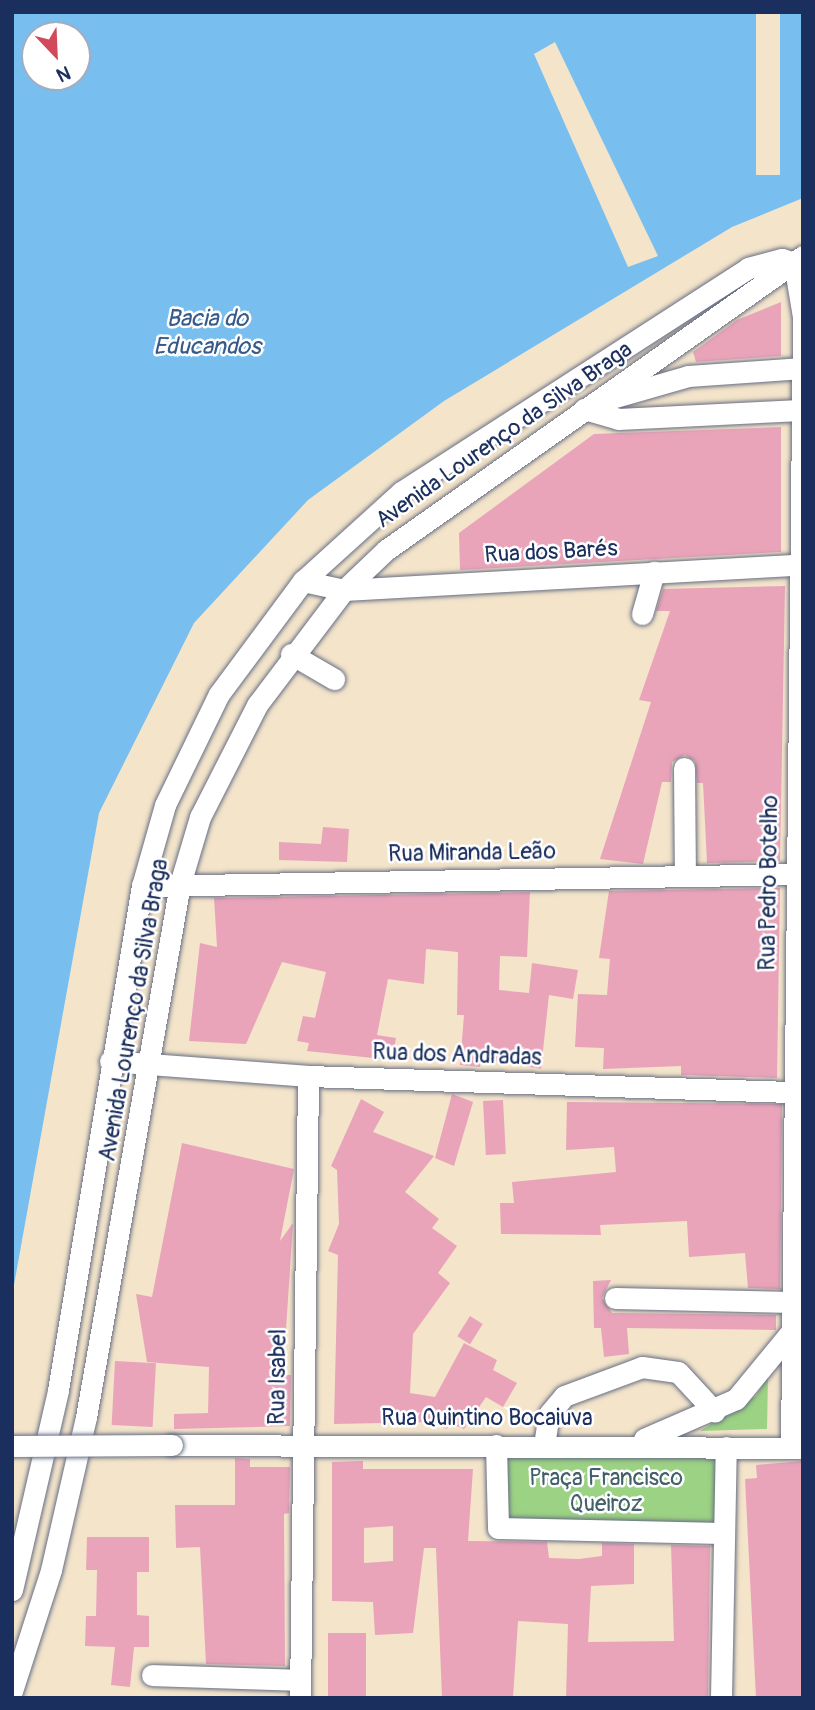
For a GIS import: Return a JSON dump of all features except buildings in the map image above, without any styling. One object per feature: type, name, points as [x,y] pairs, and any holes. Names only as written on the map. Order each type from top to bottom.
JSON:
[{"type":"street","name":"Avenida Lourenço da Silva Braga","points":[[12,1590],[44,1468],[110,1061],[142,886],[165,805],[192,741],[255,639],[303,581],[401,492],[581,370],[748,268],[782,259],[799,260]]},
{"type":"street","name":"Rua Pedro Botelho","points":[[797,1448],[792,1302],[798,1092],[800,410],[803,317],[799,260]]},
{"type":"street","name":"Avenida Lourenço da Silva Braga","points":[[12,1691],[72,1481],[150,1063],[180,884],[223,767],[291,654],[344,590],[426,517],[799,260]]},
{"type":"street","points":[[584,409],[688,376],[802,368]]},
{"type":"street","points":[[584,409],[618,419],[800,410]]},
{"type":"street","name":"Rua dos Barés","points":[[303,581],[344,590],[800,564]]},
{"type":"street","points":[[642,614],[654,572]]},
{"type":"street","points":[[291,654],[334,679]]},
{"type":"street","points":[[684,768],[685,875]]},
{"type":"street","name":"Rua Miranda Leão","points":[[142,886],[799,874]]},
{"type":"street","name":"Rua dos Andradas","points":[[110,1061],[308,1076],[798,1092]]},
{"type":"street","name":"Rua Isabel","points":[[152,1675],[300,1689],[308,1076]]},
{"type":"street","points":[[615,1298],[792,1302]]},
{"type":"street","points":[[632,1443],[715,1412],[754,1382],[792,1331]]},
{"type":"street","points":[[544,1445],[549,1415],[564,1396],[642,1367],[678,1372],[715,1412]]},
{"type":"street","name":"Rua Quintino Bocaiuva","points":[[12,1446],[632,1443],[797,1448]]},
{"type":"street","points":[[496,1445],[498,1528],[723,1533]]},
{"type":"street","points":[[720,1698],[726,1447]]},
{"type":"green space","points":[[768,1376],[767,1429],[700,1431],[756,1396]]},
{"type":"green space","name":"Praça Francisco Queiroz","points":[[498,1457],[715,1457],[715,1526],[498,1526]]},
{"type":"water","name":"Bacia do Educandos","points":[[12,12],[803,12],[803,198],[732,227],[444,401],[308,500],[194,623],[99,813],[12,1296]]},
{"type":"pier","points":[[756,12],[780,12],[780,175],[756,175]]},
{"type":"pier","points":[[555,42],[658,256],[628,267],[534,54]]}]
